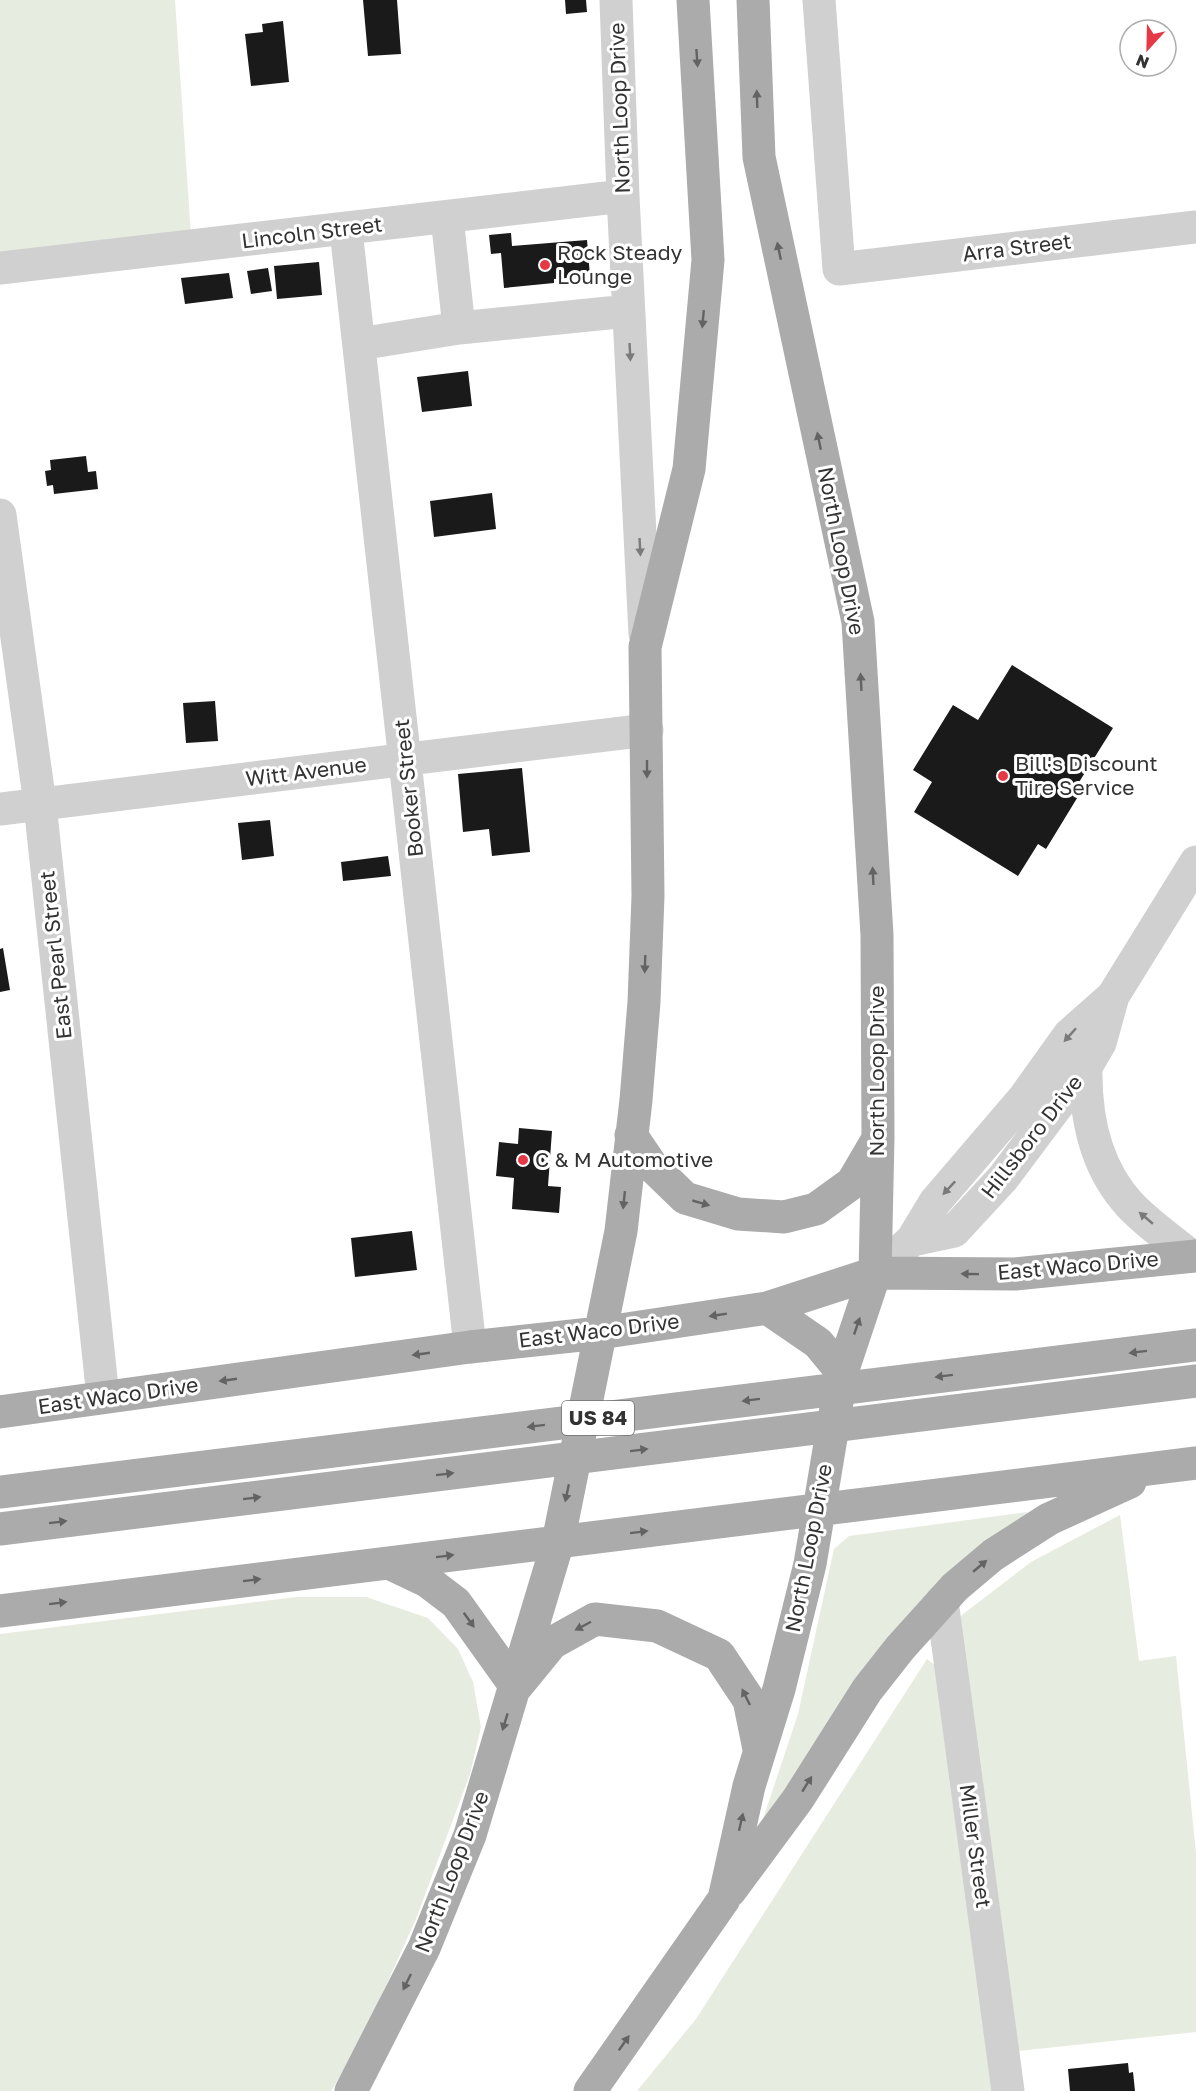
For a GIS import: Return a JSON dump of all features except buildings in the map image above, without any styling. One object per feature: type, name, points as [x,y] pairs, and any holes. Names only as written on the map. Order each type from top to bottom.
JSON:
[{"type":"main road","name":"North Loop Drive","points":[[351,2091],[384,2031],[436,1918],[470,1835],[558,1542],[621,1231],[644,1002],[648,896],[645,648],[689,469],[708,261],[693,0]]},
{"type":"main road","name":"North Loop Drive","points":[[590,2091],[724,1899],[749,1786],[760,1754],[810,1564],[842,1372],[875,1273],[878,1138],[877,934],[858,622],[759,157],[753,0]]},
{"type":"main road","points":[[632,1135],[652,1166],[685,1198],[738,1214],[784,1217],[816,1209],[852,1183],[878,1138]]},
{"type":"main road","name":"East Waco Drive","points":[[0,1412],[470,1347],[600,1333],[767,1308],[875,1273],[1015,1275],[1194,1256]]},
{"type":"main road","points":[[767,1308],[818,1343],[842,1372]]},
{"type":"main road","name":"US 84","points":[[0,1492],[1196,1345]]},
{"type":"main road","name":"US 84","points":[[0,1529],[1196,1382]]},
{"type":"main road","points":[[0,1611],[1196,1463]]},
{"type":"main road","points":[[724,1899],[798,1799],[867,1690],[900,1648],[942,1601],[993,1555],[1049,1519],[1162,1467]]},
{"type":"main road","points":[[389,1563],[427,1581],[456,1603],[516,1687],[552,1643],[595,1619],[657,1626],[719,1655],[749,1700],[760,1754]]},
{"type":"street","name":"North Loop Drive","points":[[616,0],[628,311],[645,648]]},
{"type":"street","name":"Arra Street","points":[[819,0],[839,269],[1196,226]]},
{"type":"street","name":"Lincoln Street","points":[[0,268],[346,230],[623,196]]},
{"type":"street","points":[[447,217],[459,328]]},
{"type":"street","name":"Booker Street","points":[[346,230],[470,1347]]},
{"type":"street","points":[[359,344],[459,328],[628,311]]},
{"type":"street","name":"East Pearl Street","points":[[0,515],[40,804],[103,1397]]},
{"type":"street","name":"Witt Avenue","points":[[0,809],[647,730]]},
{"type":"street","name":"Hillsboro Drive","points":[[912,1240],[954,1231],[1003,1178],[1086,1067],[1100,1043],[1113,996],[1196,862]]},
{"type":"street","name":"Hillsboro Drive","points":[[875,1273],[912,1240],[936,1202],[1024,1098],[1069,1035],[1113,996]]},
{"type":"street","points":[[1086,1067],[1085,1101],[1100,1162],[1130,1205],[1194,1256]]},
{"type":"street","name":"Miller Street","points":[[942,1601],[1008,2091]]},
{"type":"shaded area","points":[[0,0],[175,0],[191,236],[0,258]]},
{"type":"shaded area","points":[[1028,1512],[923,1598],[873,1658],[767,1830],[762,1822],[798,1714],[834,1549],[849,1536]]},
{"type":"shaded area","points":[[1120,1515],[1139,1661],[1176,1656],[1196,1853],[1196,2032],[1010,2052],[955,1625],[962,1615],[1031,1562]]},
{"type":"shaded area","points":[[297,1597],[366,1597],[428,1618],[458,1649],[473,1682],[481,1727],[470,1774],[416,1919],[359,2045],[331,2091],[0,2091],[0,1634]]},
{"type":"shaded area","points":[[927,1659],[942,1671],[993,2091],[637,2091],[696,2019]]},
{"type":"place","name":"Rock Steady Lounge","points":[[545,265]]},
{"type":"place","name":"Bill's Discount Tire Service","points":[[1003,776]]},
{"type":"place","name":"C & M Automotive","points":[[523,1160]]}]
